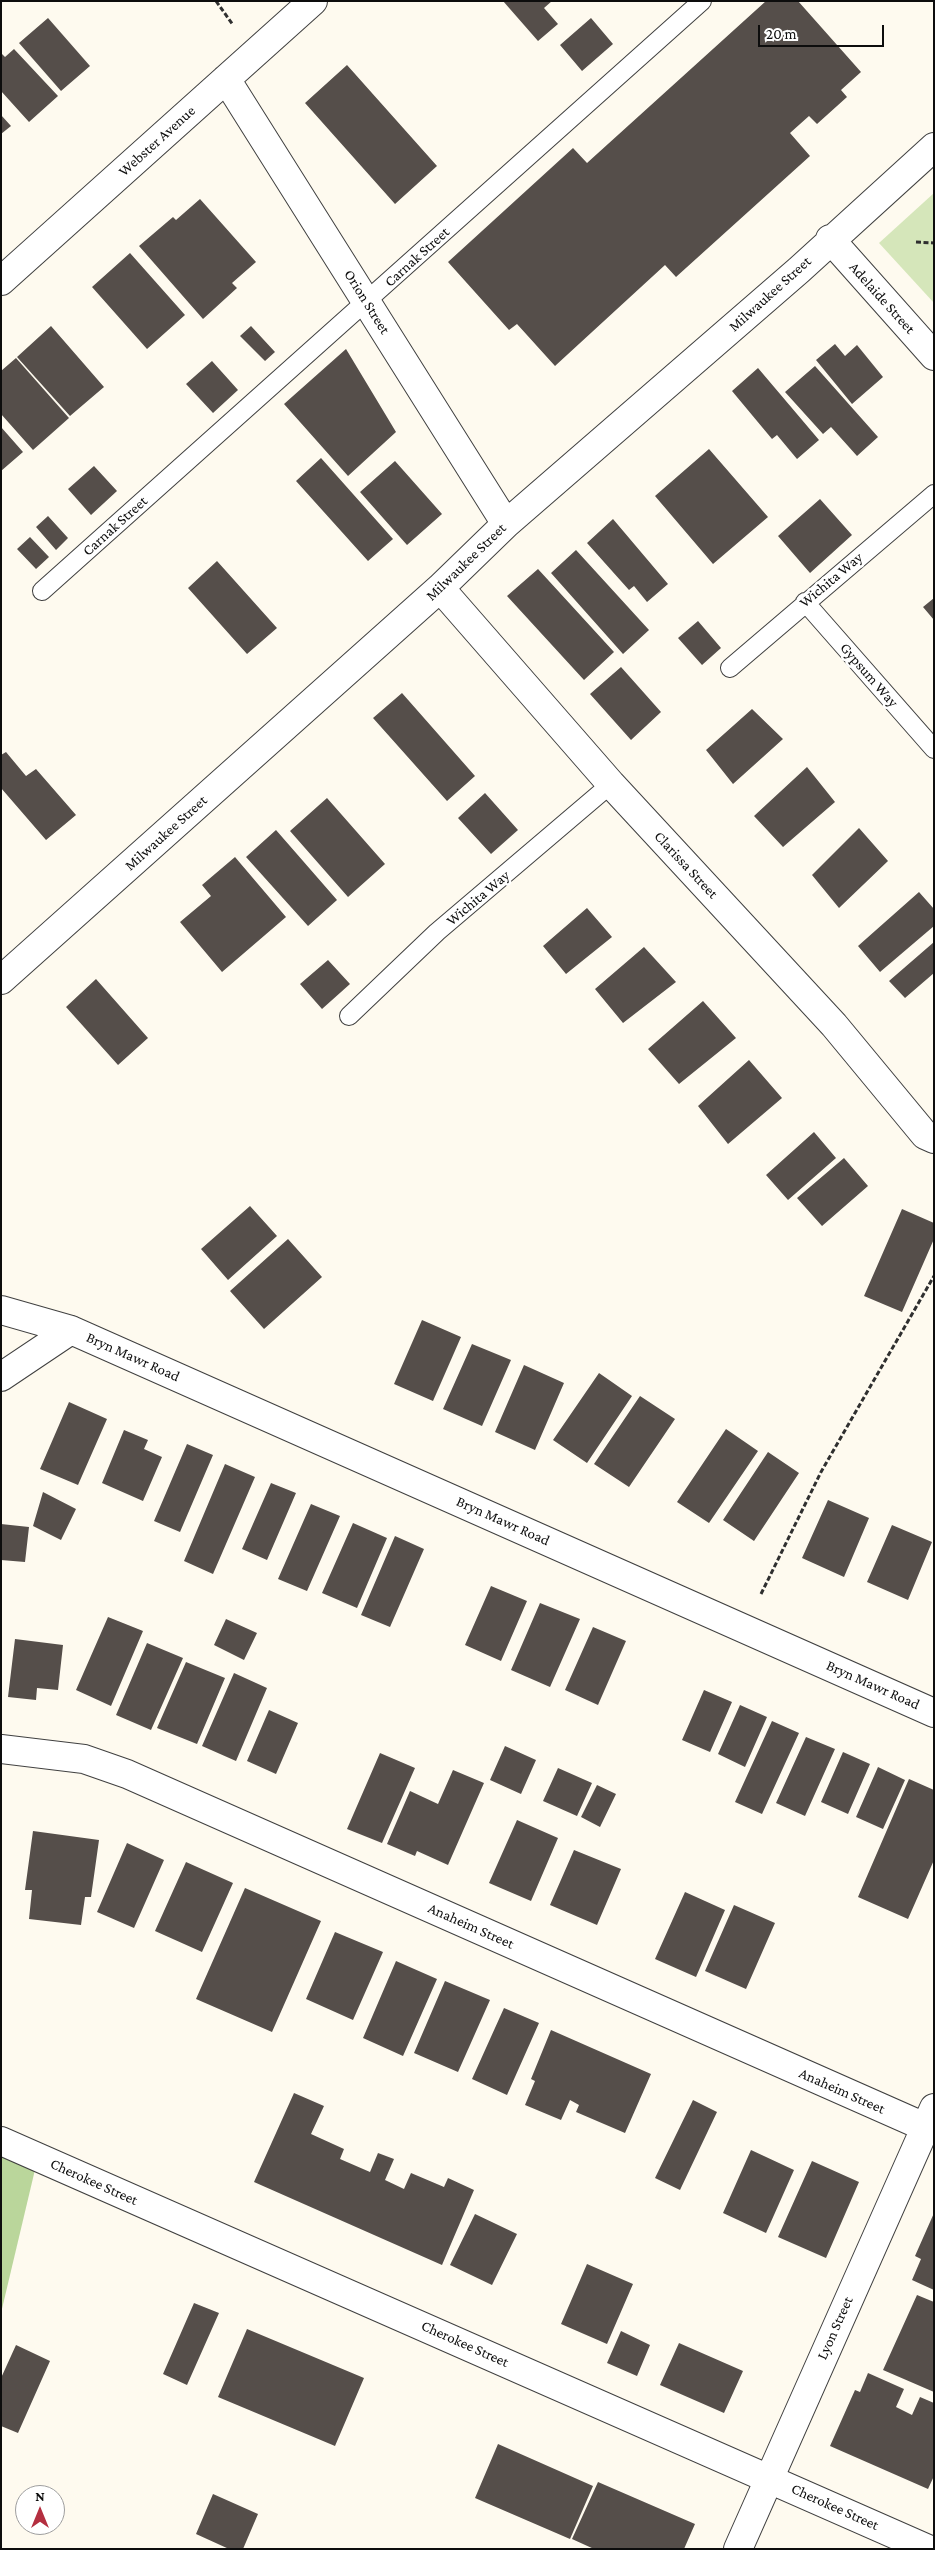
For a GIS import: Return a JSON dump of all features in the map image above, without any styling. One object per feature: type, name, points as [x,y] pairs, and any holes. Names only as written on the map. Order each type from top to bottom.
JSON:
[{"type":"street","name":"Webster Avenue","points":[[1,281],[313,1]]},
{"type":"street","name":"Orion Street","points":[[226,79],[506,524]]},
{"type":"street","name":"Milwaukee Street","points":[[1,980],[440,588],[506,524],[799,270],[830,239],[934,146]]},
{"type":"street","name":"Adelaide Street","points":[[830,239],[934,356]]},
{"type":"street","name":"Clarissa Street","points":[[440,588],[611,784],[834,1025],[925,1135],[934,1139]]},
{"type":"street","name":"Bryn Mawr Road","points":[[1,1310],[72,1330],[934,1713]]},
{"type":"street","name":"Bryn Mawr Road","points":[[1,1378],[72,1330]]},
{"type":"street","name":"Anaheim Street","points":[[1,1749],[84,1759],[127,1774],[931,2122]]},
{"type":"street","name":"Lyon Street","points":[[738,2549],[768,2477],[931,2122]]},
{"type":"street","name":"Cherokee Street","points":[[1,2141],[928,2549]]},
{"type":"lane","name":"Carnak Street","points":[[42,591],[702,1]]},
{"type":"lane","name":"Wichita Way","points":[[730,668],[805,602],[934,494]]},
{"type":"lane","name":"Gypsum Way","points":[[805,602],[934,749]]},
{"type":"lane","name":"Wichita Way","points":[[349,1016],[437,932],[611,784]]},
{"type":"path","points":[[216,1],[237,30]]},
{"type":"path","points":[[916,242],[934,243]]},
{"type":"path","points":[[761,1594],[821,1472],[934,1276]]},
{"type":"green space","points":[[934,193],[934,303],[879,243]]},
{"type":"green space","points":[[1,2151],[38,2157],[1,2313]]},
{"type":"building","points":[[503,1],[552,1],[544,8],[558,24],[538,41]]},
{"type":"building","points":[[766,1],[798,1],[861,72],[841,90],[847,97],[817,124],[809,116],[790,133],[810,156],[676,277],[665,265],[555,366],[517,324],[509,330],[448,262],[573,148],[587,163]]},
{"type":"building","points":[[48,18],[90,66],[61,91],[19,43]]},
{"type":"building","points":[[591,18],[613,44],[582,71],[560,45]]},
{"type":"building","points":[[14,49],[58,96],[29,122],[1,91],[1,53],[5,57]]},
{"type":"building","points":[[347,65],[437,166],[395,204],[305,103]]},
{"type":"building","points":[[1,115],[11,126],[1,134]]},
{"type":"building","points":[[200,199],[256,262],[232,283],[237,288],[203,319],[139,246],[173,217],[176,220]]},
{"type":"building","points":[[130,253],[185,315],[147,349],[92,287]]},
{"type":"building","points":[[51,326],[104,387],[70,416],[17,357]]},
{"type":"building","points":[[251,326],[275,352],[265,361],[240,336]]},
{"type":"building","points":[[835,344],[845,356],[857,345],[883,377],[852,404],[816,360]]},
{"type":"building","points":[[346,349],[396,432],[348,476],[284,404]]},
{"type":"building","points":[[16,358],[69,418],[33,450],[1,414],[1,371]]},
{"type":"building","points":[[212,361],[238,390],[213,413],[186,384]]},
{"type":"building","points":[[815,366],[878,437],[857,456],[831,427],[823,434],[785,392]]},
{"type":"building","points":[[758,368],[819,440],[797,459],[777,435],[772,439],[732,391]]},
{"type":"building","points":[[1,427],[23,452],[1,471]]},
{"type":"building","points":[[709,449],[768,517],[713,564],[655,496]]},
{"type":"building","points":[[321,458],[393,539],[368,561],[296,481]]},
{"type":"building","points":[[395,461],[442,514],[407,545],[360,492]]},
{"type":"building","points":[[94,466],[117,491],[91,515],[68,489]]},
{"type":"building","points":[[820,499],[852,535],[810,573],[778,536]]},
{"type":"building","points":[[48,516],[68,538],[56,550],[36,527]]},
{"type":"building","points":[[613,519],[668,584],[647,602],[634,586],[629,590],[587,543]]},
{"type":"building","points":[[30,537],[49,557],[36,569],[17,549]]},
{"type":"building","points":[[576,550],[649,630],[623,654],[551,573]]},
{"type":"building","points":[[217,561],[277,628],[247,654],[188,588]]},
{"type":"building","points":[[538,569],[614,652],[584,680],[507,596]]},
{"type":"building","points":[[934,598],[934,620],[923,607]]},
{"type":"building","points":[[698,621],[721,648],[702,665],[678,638]]},
{"type":"building","points":[[621,667],[661,712],[631,740],[590,694]]},
{"type":"building","points":[[402,693],[475,776],[447,801],[373,718]]},
{"type":"building","points":[[752,709],[783,739],[733,784],[706,750]]},
{"type":"building","points":[[6,752],[26,776],[36,769],[76,815],[46,840],[1,788],[1,755]]},
{"type":"building","points":[[807,767],[835,802],[783,847],[754,816]]},
{"type":"building","points":[[485,793],[518,830],[491,854],[458,818]]},
{"type":"building","points":[[327,798],[385,864],[348,897],[290,831]]},
{"type":"building","points":[[859,828],[888,861],[839,908],[812,875]]},
{"type":"building","points":[[276,830],[337,900],[308,926],[246,857]]},
{"type":"building","points":[[235,857],[286,917],[222,972],[180,922],[211,896],[202,885]]},
{"type":"building","points":[[919,892],[934,909],[934,926],[880,972],[858,946]]},
{"type":"building","points":[[587,908],[612,937],[566,974],[543,946]]},
{"type":"building","points":[[934,942],[934,973],[905,998],[889,981]]},
{"type":"building","points":[[644,947],[676,982],[623,1023],[595,989]]},
{"type":"building","points":[[328,960],[350,984],[322,1009],[300,984]]},
{"type":"building","points":[[96,979],[148,1038],[118,1065],[66,1007]]},
{"type":"building","points":[[703,1001],[736,1038],[679,1084],[648,1049]]},
{"type":"building","points":[[749,1060],[782,1098],[728,1144],[698,1106]]},
{"type":"building","points":[[814,1132],[836,1158],[788,1200],[766,1175]]},
{"type":"building","points":[[844,1158],[868,1186],[822,1226],[797,1198]]},
{"type":"building","points":[[250,1206],[277,1236],[228,1280],[201,1249]]},
{"type":"building","points":[[902,1209],[934,1223],[934,1239],[902,1312],[864,1296]]},
{"type":"building","points":[[288,1239],[322,1277],[264,1329],[230,1291]]},
{"type":"building","points":[[422,1320],[461,1337],[433,1401],[394,1384]]},
{"type":"building","points":[[472,1344],[511,1360],[482,1426],[443,1409]]},
{"type":"building","points":[[524,1365],[564,1383],[535,1450],[495,1432]]},
{"type":"building","points":[[599,1373],[632,1396],[587,1463],[553,1440]]},
{"type":"building","points":[[640,1396],[675,1419],[629,1487],[594,1464]]},
{"type":"building","points":[[69,1402],[107,1419],[78,1485],[40,1469]]},
{"type":"building","points":[[726,1429],[758,1451],[709,1523],[677,1502]]},
{"type":"building","points":[[124,1430],[148,1440],[144,1449],[162,1457],[143,1501],[102,1483]]},
{"type":"building","points":[[187,1444],[213,1455],[180,1532],[154,1521]]},
{"type":"building","points":[[768,1452],[799,1473],[754,1541],[723,1520]]},
{"type":"building","points":[[225,1464],[255,1477],[213,1574],[184,1561]]},
{"type":"building","points":[[271,1483],[296,1493],[267,1560],[242,1549]]},
{"type":"building","points":[[43,1492],[76,1509],[61,1540],[33,1526]]},
{"type":"building","points":[[828,1500],[869,1518],[844,1577],[802,1558]]},
{"type":"building","points":[[311,1504],[340,1516],[307,1591],[278,1579]]},
{"type":"building","points":[[353,1523],[387,1538],[357,1608],[322,1593]]},
{"type":"building","points":[[1,1524],[29,1527],[25,1562],[1,1560]]},
{"type":"building","points":[[892,1525],[932,1542],[908,1600],[867,1582]]},
{"type":"building","points":[[395,1536],[424,1549],[390,1627],[361,1615]]},
{"type":"building","points":[[491,1586],[527,1601],[501,1661],[465,1645]]},
{"type":"building","points":[[540,1603],[580,1619],[550,1687],[511,1670]]},
{"type":"building","points":[[108,1617],[143,1631],[111,1706],[76,1690]]},
{"type":"building","points":[[226,1619],[257,1633],[244,1660],[214,1645]]},
{"type":"building","points":[[593,1627],[626,1641],[598,1705],[565,1690]]},
{"type":"building","points":[[15,1639],[63,1645],[58,1690],[37,1688],[36,1700],[8,1697]]},
{"type":"building","points":[[147,1643],[183,1658],[151,1730],[116,1715]]},
{"type":"building","points":[[186,1662],[225,1678],[197,1744],[157,1728]]},
{"type":"building","points":[[234,1673],[267,1688],[236,1761],[202,1746]]},
{"type":"building","points":[[704,1690],[732,1702],[710,1752],[682,1740]]},
{"type":"building","points":[[740,1705],[767,1717],[745,1767],[718,1754]]},
{"type":"building","points":[[269,1710],[298,1723],[276,1774],[247,1761]]},
{"type":"building","points":[[772,1721],[799,1733],[762,1814],[735,1802]]},
{"type":"building","points":[[806,1737],[835,1749],[805,1816],[776,1803]]},
{"type":"building","points":[[505,1746],[536,1760],[521,1794],[490,1780]]},
{"type":"building","points":[[843,1752],[870,1764],[848,1814],[821,1802]]},
{"type":"building","points":[[380,1753],[415,1768],[382,1843],[347,1829]]},
{"type":"building","points":[[878,1767],[905,1780],[883,1829],[856,1817]]},
{"type":"building","points":[[558,1768],[592,1783],[577,1816],[543,1801]]},
{"type":"building","points":[[453,1770],[484,1783],[448,1865],[417,1851],[415,1856],[387,1844],[410,1791],[438,1804]]},
{"type":"building","points":[[909,1779],[934,1790],[934,1860],[908,1919],[858,1897]]},
{"type":"building","points":[[597,1785],[616,1794],[600,1827],[581,1817]]},
{"type":"building","points":[[517,1820],[558,1838],[531,1901],[489,1883]]},
{"type":"building","points":[[33,1831],[99,1840],[91,1897],[85,1897],[81,1925],[29,1919],[32,1890],[25,1890]]},
{"type":"building","points":[[127,1843],[164,1860],[134,1928],[97,1912]]},
{"type":"building","points":[[574,1850],[621,1869],[597,1925],[550,1905]]},
{"type":"building","points":[[186,1862],[233,1883],[202,1952],[155,1931]]},
{"type":"building","points":[[245,1888],[321,1921],[272,2032],[196,1999]]},
{"type":"building","points":[[685,1892],[725,1910],[696,1977],[655,1959]]},
{"type":"building","points":[[734,1905],[775,1923],[746,1989],[705,1971]]},
{"type":"building","points":[[335,1932],[383,1952],[353,2020],[306,1999]]},
{"type":"building","points":[[396,1961],[437,1979],[403,2056],[363,2038]]},
{"type":"building","points":[[445,1981],[490,2000],[458,2072],[414,2053]]},
{"type":"building","points":[[504,2008],[539,2023],[507,2095],[472,2079]]},
{"type":"building","points":[[551,2030],[651,2074],[625,2133],[576,2112],[579,2105],[570,2100],[561,2120],[525,2105],[535,2081],[531,2079]]},
{"type":"building","points":[[294,2093],[324,2106],[311,2134],[344,2149],[340,2159],[370,2172],[378,2153],[394,2159],[385,2180],[404,2189],[411,2173],[444,2187],[448,2178],[474,2190],[442,2265],[254,2182]]},
{"type":"building","points":[[693,2100],[717,2112],[680,2190],[655,2178]]},
{"type":"building","points":[[751,2150],[794,2170],[766,2233],[723,2213]]},
{"type":"building","points":[[812,2161],[859,2182],[826,2258],[778,2237]]},
{"type":"building","points":[[934,2213],[934,2290],[912,2280],[921,2259],[915,2256]]},
{"type":"building","points":[[475,2214],[517,2234],[492,2285],[450,2265]]},
{"type":"building","points":[[587,2264],[633,2284],[607,2344],[561,2324]]},
{"type":"building","points":[[917,2295],[934,2302],[934,2392],[883,2370]]},
{"type":"building","points":[[194,2303],[219,2313],[187,2385],[163,2374]]},
{"type":"building","points":[[247,2329],[364,2378],[335,2446],[218,2397]]},
{"type":"building","points":[[621,2331],[650,2345],[637,2376],[607,2363]]},
{"type":"building","points":[[679,2343],[743,2371],[724,2413],[660,2385]]},
{"type":"building","points":[[16,2345],[50,2361],[18,2433],[1,2426],[1,2378]]},
{"type":"building","points":[[868,2373],[904,2389],[896,2407],[912,2415],[920,2397],[934,2403],[934,2476],[928,2489],[830,2446],[855,2390],[860,2392]]},
{"type":"building","points":[[498,2444],[593,2486],[570,2539],[475,2498]]},
{"type":"building","points":[[598,2482],[695,2524],[684,2549],[594,2549],[572,2539]]},
{"type":"building","points":[[213,2494],[258,2514],[243,2549],[229,2549],[196,2534]]}]
